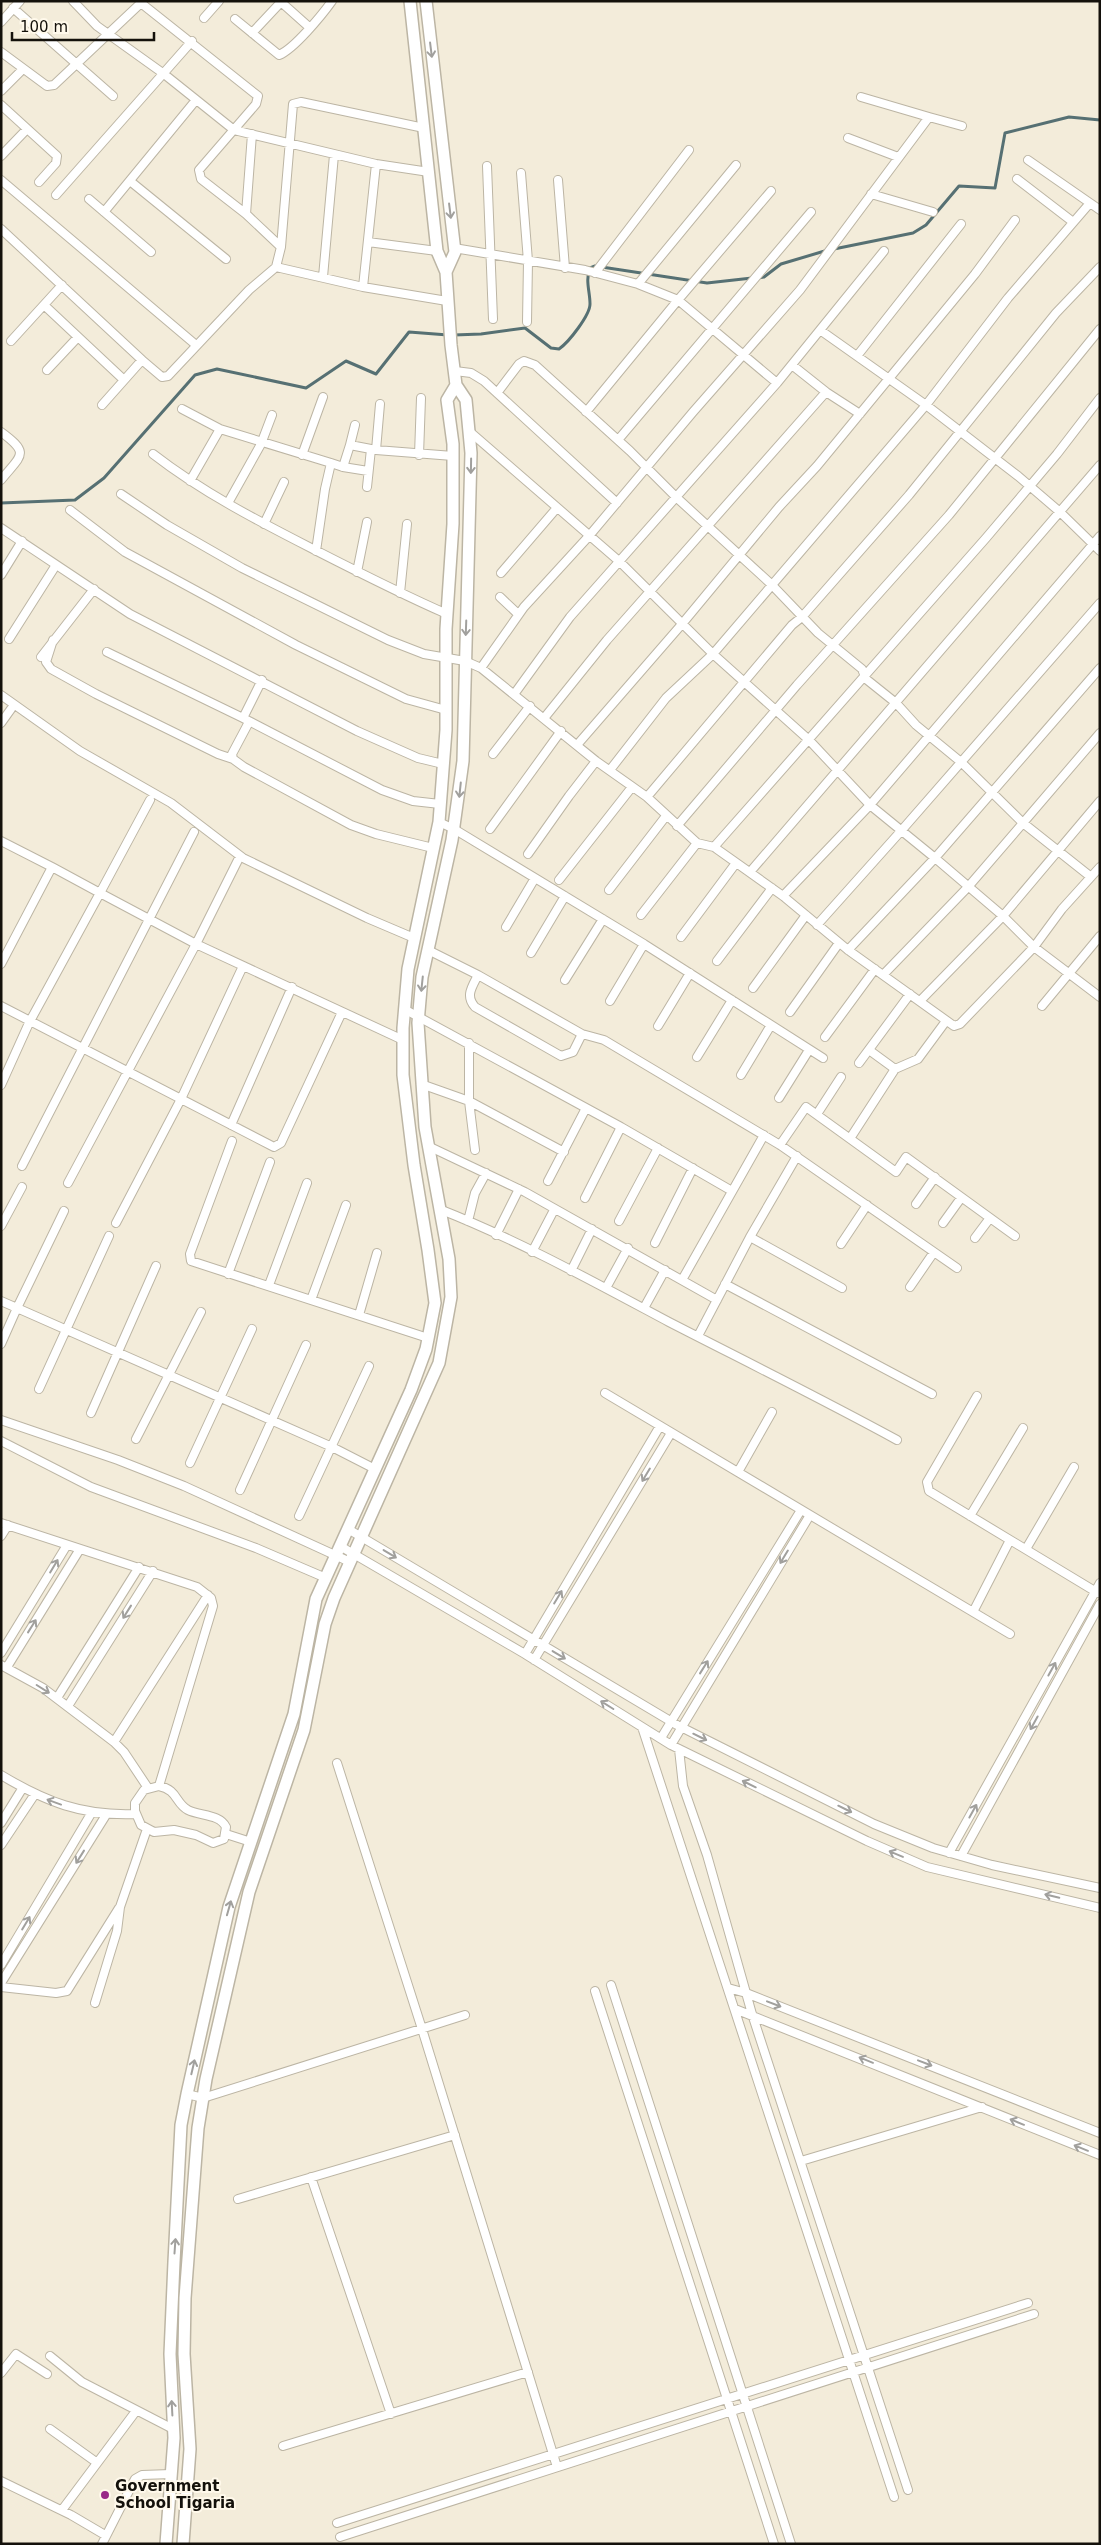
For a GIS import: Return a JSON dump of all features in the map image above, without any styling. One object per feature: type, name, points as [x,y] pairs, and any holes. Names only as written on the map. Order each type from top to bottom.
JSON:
[{"type":"main road","points":[[183,2544],[190,2449],[184,2354],[185,2298],[198,2128],[203,2098],[249,1892],[304,1730],[325,1624],[352,1558],[439,1364],[452,1298],[449,1259],[438,1209],[428,1146],[421,1084],[418,1017],[422,977],[454,829],[463,761],[471,453],[466,400],[456,385],[450,345],[446,272],[437,250],[410,1]]},
{"type":"main road","points":[[426,1],[454,248],[446,272]]},
{"type":"main road","points":[[166,2544],[173,2429],[170,2354],[172,2308],[181,2125],[187,2094],[225,1924],[292,1722],[316,1600],[411,1390],[428,1338],[435,1303],[414,1165],[403,1075],[403,1040],[408,969],[433,848],[440,804],[446,710],[447,614],[453,524],[453,456],[447,400],[456,385]]},
{"type":"street","points":[[1,22],[20,1]]},
{"type":"street","points":[[73,1],[107,34],[164,74],[234,130],[334,155],[429,172]]},
{"type":"street","points":[[204,18],[219,1]]},
{"type":"street","points":[[235,19],[279,54],[287,51],[320,18],[332,1]]},
{"type":"street","points":[[1,52],[47,86],[54,85],[142,2],[258,96],[256,104],[200,166],[198,174],[201,179],[246,214],[282,248]]},
{"type":"street","points":[[252,33],[282,2],[309,27]]},
{"type":"street","points":[[13,8],[113,96]]},
{"type":"street","points":[[56,195],[192,41]]},
{"type":"street","points":[[1,91],[20,72]]},
{"type":"street","points":[[861,97],[962,126]]},
{"type":"street","points":[[104,212],[196,100]]},
{"type":"street","points":[[1,229],[142,360],[165,378],[249,290],[276,267],[282,248],[291,144],[292,107],[296,102],[424,128]]},
{"type":"street","points":[[1,105],[57,156],[56,163],[39,182]]},
{"type":"street","points":[[481,668],[518,614],[589,536],[826,257],[929,117]]},
{"type":"street","points":[[1,156],[27,130]]},
{"type":"street","points":[[246,214],[252,134]]},
{"type":"street","points":[[848,138],[898,157]]},
{"type":"street","points":[[592,271],[602,263],[689,150]]},
{"type":"street","points":[[323,277],[334,155]]},
{"type":"street","points":[[1028,160],[1090,203],[1099,207]]},
{"type":"street","points":[[363,287],[376,164]]},
{"type":"street","points":[[639,282],[736,165]]},
{"type":"street","points":[[487,166],[493,319]]},
{"type":"street","points":[[521,173],[528,262],[527,322]]},
{"type":"street","points":[[1016,179],[1073,222]]},
{"type":"street","points":[[1,180],[196,345]]},
{"type":"street","points":[[558,180],[565,268]]},
{"type":"street","points":[[130,181],[226,259]]},
{"type":"street","points":[[586,412],[678,300],[771,192]]},
{"type":"street","points":[[871,194],[932,212]]},
{"type":"street","points":[[89,199],[151,252]]},
{"type":"street","points":[[610,770],[666,698],[713,654],[926,405],[1008,298],[1090,203]]},
{"type":"street","points":[[618,440],[811,212]]},
{"type":"street","points":[[577,745],[741,555],[888,378],[896,372],[975,274],[1015,220]]},
{"type":"street","points":[[857,356],[961,224]]},
{"type":"street","points":[[368,242],[437,250]]},
{"type":"street","points":[[454,248],[528,262],[592,271],[639,282],[678,300],[777,383]]},
{"type":"street","points":[[514,693],[570,617],[777,383],[884,251]]},
{"type":"street","points":[[276,267],[363,287],[447,301]]},
{"type":"street","points":[[647,798],[792,625],[802,617],[909,495],[1056,313],[1100,267]]},
{"type":"street","points":[[11,341],[62,285]]},
{"type":"street","points":[[44,305],[124,380]]},
{"type":"street","points":[[677,826],[777,709],[949,515],[1100,329]]},
{"type":"street","points":[[820,330],[926,405],[995,458],[1060,512],[1100,551]]},
{"type":"street","points":[[47,370],[78,337]]},
{"type":"street","points":[[102,405],[142,360]]},
{"type":"street","points":[[496,393],[519,364],[529,362],[618,440],[676,497],[741,555],[772,584],[802,617],[833,646],[862,669],[864,676],[961,762],[1023,824],[1090,877]]},
{"type":"street","points":[[792,365],[826,392],[860,414]]},
{"type":"street","points":[[455,371],[478,376],[617,503]]},
{"type":"street","points":[[544,717],[607,640],[650,594],[826,392]]},
{"type":"street","points":[[302,455],[323,397]]},
{"type":"street","points":[[419,454],[421,398]]},
{"type":"street","points":[[714,847],[1030,486],[1100,398]]},
{"type":"street","points":[[366,487],[380,404]]},
{"type":"street","points":[[182,409],[220,429],[261,444],[343,467],[368,471]]},
{"type":"street","points":[[228,503],[261,444],[272,415]]},
{"type":"street","points":[[343,467],[356,426]]},
{"type":"street","points":[[190,480],[220,429]]},
{"type":"street","points":[[469,431],[556,509],[620,562],[650,594],[713,654],[777,709],[809,740],[870,805],[1002,916],[1034,947],[1100,997]]},
{"type":"street","points":[[1,432],[17,444],[21,450],[20,456],[1,480]]},
{"type":"street","points":[[350,445],[373,450],[453,456]]},
{"type":"street","points":[[153,454],[190,480],[264,524],[357,572],[447,614]]},
{"type":"street","points":[[316,551],[324,489],[331,463]]},
{"type":"street","points":[[750,872],[839,771],[1100,465]]},
{"type":"street","points":[[264,524],[284,482]]},
{"type":"street","points":[[120,494],[167,525],[242,568],[388,640],[424,654],[465,661],[481,668],[544,717],[596,761],[647,798],[677,826],[698,842],[714,847],[750,872],[783,896],[848,950],[954,1026],[960,1024],[1034,947],[1062,909],[1100,867]]},
{"type":"street","points":[[501,573],[556,509]]},
{"type":"street","points":[[70,510],[125,552],[296,645],[406,699],[446,710]]},
{"type":"street","points":[[357,572],[367,522]]},
{"type":"street","points":[[400,593],[407,524]]},
{"type":"street","points":[[1,528],[130,614],[262,680],[357,731],[418,758],[443,764]]},
{"type":"street","points":[[783,896],[870,805],[928,734],[1100,536]]},
{"type":"street","points":[[1,574],[22,541]]},
{"type":"street","points":[[9,639],[56,565]]},
{"type":"street","points":[[42,657],[53,640],[94,589]]},
{"type":"street","points":[[500,597],[518,614]]},
{"type":"street","points":[[816,924],[901,831],[1100,603]]},
{"type":"street","points":[[53,640],[46,662],[51,669],[96,694],[218,754],[232,759],[352,825],[376,834],[433,848]]},
{"type":"street","points":[[107,652],[246,720],[382,790],[413,801],[440,804]]},
{"type":"street","points":[[848,950],[935,858],[1100,668]]},
{"type":"street","points":[[232,759],[262,680]]},
{"type":"street","points":[[1,696],[80,751],[171,803],[243,858],[367,918],[414,938]]},
{"type":"street","points":[[493,754],[530,706]]},
{"type":"street","points":[[1,723],[11,709]]},
{"type":"street","points":[[490,828],[561,731]]},
{"type":"street","points":[[884,975],[968,887],[1100,733]]},
{"type":"street","points":[[528,854],[596,761]]},
{"type":"street","points":[[559,880],[632,787]]},
{"type":"street","points":[[1,1085],[30,1023],[150,800]]},
{"type":"street","points":[[920,1002],[1002,916],[1100,801]]},
{"type":"street","points":[[608,890],[666,816]]},
{"type":"street","points":[[438,822],[454,829],[644,944],[823,1058]]},
{"type":"street","points":[[22,1166],[194,832]]},
{"type":"street","points":[[641,915],[698,842]]},
{"type":"street","points":[[2,844],[52,867],[196,944],[403,1040]]},
{"type":"street","points":[[68,1183],[196,944],[238,860]]},
{"type":"street","points":[[681,937],[736,863]]},
{"type":"street","points":[[1,964],[52,867]]},
{"type":"street","points":[[506,927],[535,878]]},
{"type":"street","points":[[717,961],[772,888]]},
{"type":"street","points":[[531,953],[565,896]]},
{"type":"street","points":[[753,988],[806,915]]},
{"type":"street","points":[[566,980],[603,919]]},
{"type":"street","points":[[1042,1006],[1100,936]]},
{"type":"street","points":[[790,1012],[839,943]]},
{"type":"street","points":[[610,1000],[644,944]]},
{"type":"street","points":[[428,950],[478,975],[582,1034],[604,1040],[764,1135],[957,1268]]},
{"type":"street","points":[[116,1223],[181,1098],[243,966]]},
{"type":"street","points":[[825,1037],[875,969]]},
{"type":"street","points":[[658,1026],[690,973]]},
{"type":"street","points":[[478,975],[469,992],[471,1002],[475,1007],[561,1056],[573,1052],[582,1034]]},
{"type":"street","points":[[231,1125],[292,987]]},
{"type":"street","points":[[859,1063],[910,994]]},
{"type":"street","points":[[697,1057],[732,1000]]},
{"type":"street","points":[[1,1006],[30,1023],[181,1098],[274,1147],[280,1145],[342,1012]]},
{"type":"street","points":[[404,1009],[621,1127],[732,1191]]},
{"type":"street","points":[[851,1137],[895,1069],[918,1059],[946,1020]]},
{"type":"street","points":[[741,1076],[771,1025]]},
{"type":"street","points":[[469,1043],[469,1101],[475,1150]]},
{"type":"street","points":[[779,1098],[809,1050]]},
{"type":"street","points":[[869,1050],[895,1069]]},
{"type":"street","points":[[817,1114],[840,1077]]},
{"type":"street","points":[[421,1084],[469,1101],[564,1152]]},
{"type":"street","points":[[780,1145],[806,1107],[851,1137],[896,1172],[906,1157],[1015,1236]]},
{"type":"street","points":[[548,1181],[586,1108]]},
{"type":"street","points":[[586,1198],[621,1127]]},
{"type":"street","points":[[682,1280],[764,1135]]},
{"type":"street","points":[[232,1141],[189,1258],[196,1263],[228,1274],[270,1285],[428,1338]]},
{"type":"street","points":[[428,1146],[519,1189],[554,1210],[628,1248],[718,1300]]},
{"type":"street","points":[[619,1221],[658,1148]]},
{"type":"street","points":[[698,1336],[750,1237],[797,1156]]},
{"type":"street","points":[[228,1274],[270,1162]]},
{"type":"street","points":[[655,1243],[693,1168]]},
{"type":"street","points":[[468,1221],[475,1193],[486,1173]]},
{"type":"street","points":[[916,1204],[935,1177]]},
{"type":"street","points":[[270,1285],[307,1183]]},
{"type":"street","points":[[1,1226],[22,1187]]},
{"type":"street","points":[[496,1235],[519,1189]]},
{"type":"street","points":[[943,1223],[961,1198]]},
{"type":"street","points":[[311,1300],[346,1205]]},
{"type":"street","points":[[841,1244],[866,1205]]},
{"type":"street","points":[[438,1209],[468,1221],[606,1288],[798,1386],[897,1440]]},
{"type":"street","points":[[532,1252],[554,1210]]},
{"type":"street","points":[[1,1344],[64,1211]]},
{"type":"street","points":[[976,1238],[990,1218]]},
{"type":"street","points":[[571,1271],[592,1229]]},
{"type":"street","points":[[39,1389],[109,1236]]},
{"type":"street","points":[[750,1237],[842,1288]]},
{"type":"street","points":[[606,1288],[628,1248]]},
{"type":"street","points":[[910,1286],[934,1252]]},
{"type":"street","points":[[359,1315],[377,1253]]},
{"type":"street","points":[[90,1413],[156,1266]]},
{"type":"street","points":[[644,1308],[665,1270]]},
{"type":"street","points":[[725,1284],[932,1394]]},
{"type":"street","points":[[1,1302],[272,1420],[375,1469]]},
{"type":"street","points":[[136,1439],[201,1312]]},
{"type":"street","points":[[190,1463],[252,1329]]},
{"type":"street","points":[[240,1490],[306,1345]]},
{"type":"street","points":[[300,1516],[369,1366]]},
{"type":"street","points":[[605,1394],[1010,1634]]},
{"type":"street","points":[[977,1396],[927,1482],[929,1491],[1097,1592]]},
{"type":"street","points":[[738,1472],[772,1412]]},
{"type":"street","points":[[1,1420],[118,1460],[338,1551],[524,1654],[671,1745],[867,1841],[927,1867],[1100,1908]]},
{"type":"street","points":[[524,1654],[660,1426]]},
{"type":"street","points":[[970,1516],[1023,1428]]},
{"type":"street","points":[[534,1660],[671,1433]]},
{"type":"street","points":[[1,1441],[90,1487],[268,1553],[326,1578]]},
{"type":"street","points":[[1026,1549],[1074,1467]]},
{"type":"street","points":[[661,1738],[801,1510]]},
{"type":"street","points":[[671,1745],[810,1515]]},
{"type":"street","points":[[1,1536],[5,1524],[153,1571],[197,1587],[208,1595],[213,1606],[159,1786]]},
{"type":"street","points":[[348,1529],[680,1728],[874,1824],[950,1853],[1100,1888]]},
{"type":"street","points":[[973,1612],[1010,1540]]},
{"type":"street","points":[[1,1653],[67,1544]]},
{"type":"street","points":[[80,1549],[4,1666],[57,1698],[114,1742],[124,1752],[148,1788]]},
{"type":"street","points":[[57,1698],[139,1567]]},
{"type":"street","points":[[68,1706],[153,1571]]},
{"type":"street","points":[[950,1853],[1097,1592],[1100,1583]]},
{"type":"street","points":[[114,1742],[208,1595]]},
{"type":"street","points":[[961,1856],[1100,1604]]},
{"type":"street","points":[[642,1727],[894,2497]]},
{"type":"street","points":[[679,1749],[683,1786],[707,1855],[752,2014],[908,2490]]},
{"type":"street","points":[[338,1762],[557,2467]]},
{"type":"street","points":[[1,1776],[22,1789],[54,1802],[106,1815],[136,1814]]},
{"type":"street","points":[[159,1786],[173,1791],[189,1810],[222,1820],[226,1827],[226,1834],[221,1841],[213,1844],[196,1835],[174,1830],[154,1832],[147,1829],[141,1825],[136,1814],[135,1803],[139,1796],[148,1788],[159,1786]]},
{"type":"street","points":[[1,1823],[22,1789]]},
{"type":"street","points":[[1,1845],[35,1794]]},
{"type":"street","points":[[1,1965],[92,1812]]},
{"type":"street","points":[[1,1983],[106,1815]]},
{"type":"street","points":[[95,2003],[116,1931],[120,1907],[147,1829]]},
{"type":"street","points":[[226,1834],[251,1842]]},
{"type":"street","points":[[1,1987],[56,1993],[67,1991],[120,1907]]},
{"type":"street","points":[[611,1985],[791,2544]]},
{"type":"street","points":[[728,1988],[746,1993],[1100,2133]]},
{"type":"street","points":[[595,1992],[774,2544]]},
{"type":"street","points":[[735,2008],[1100,2155]]},
{"type":"street","points":[[187,2094],[203,2098],[465,2015]]},
{"type":"street","points":[[801,2161],[982,2107]]},
{"type":"street","points":[[238,2199],[455,2135]]},
{"type":"street","points":[[311,2177],[391,2414]]},
{"type":"street","points":[[337,2523],[1028,2303]]},
{"type":"street","points":[[340,2537],[1034,2314]]},
{"type":"street","points":[[1,2373],[16,2354],[46,2374]]},
{"type":"street","points":[[50,2356],[82,2382],[173,2429]]},
{"type":"street","points":[[283,2446],[528,2372]]},
{"type":"street","points":[[62,2510],[96,2462],[136,2411]]},
{"type":"street","points":[[50,2429],[96,2462]]},
{"type":"street","points":[[102,2544],[104,2535],[135,2479],[142,2475],[171,2474]]},
{"type":"street","points":[[1,2481],[62,2510],[104,2535]]},
{"type":"waterway","points":[[834,249],[913,233],[926,225],[959,186],[995,188],[1005,133],[1069,117],[1100,120]]},
{"type":"waterway","points":[[758,278],[764,277],[781,264],[828,250]]},
{"type":"waterway","points":[[454,335],[481,334],[525,328],[551,348],[559,349],[573,335],[587,315],[590,304],[589,273],[590,268],[595,266],[707,283],[752,278]]},
{"type":"waterway","points":[[1,503],[75,500],[104,478],[195,375],[217,369],[306,388],[346,361],[376,374],[409,332],[448,335]]},
{"type":"place","name":"Government School Tigaria","points":[[105,2495]]}]
